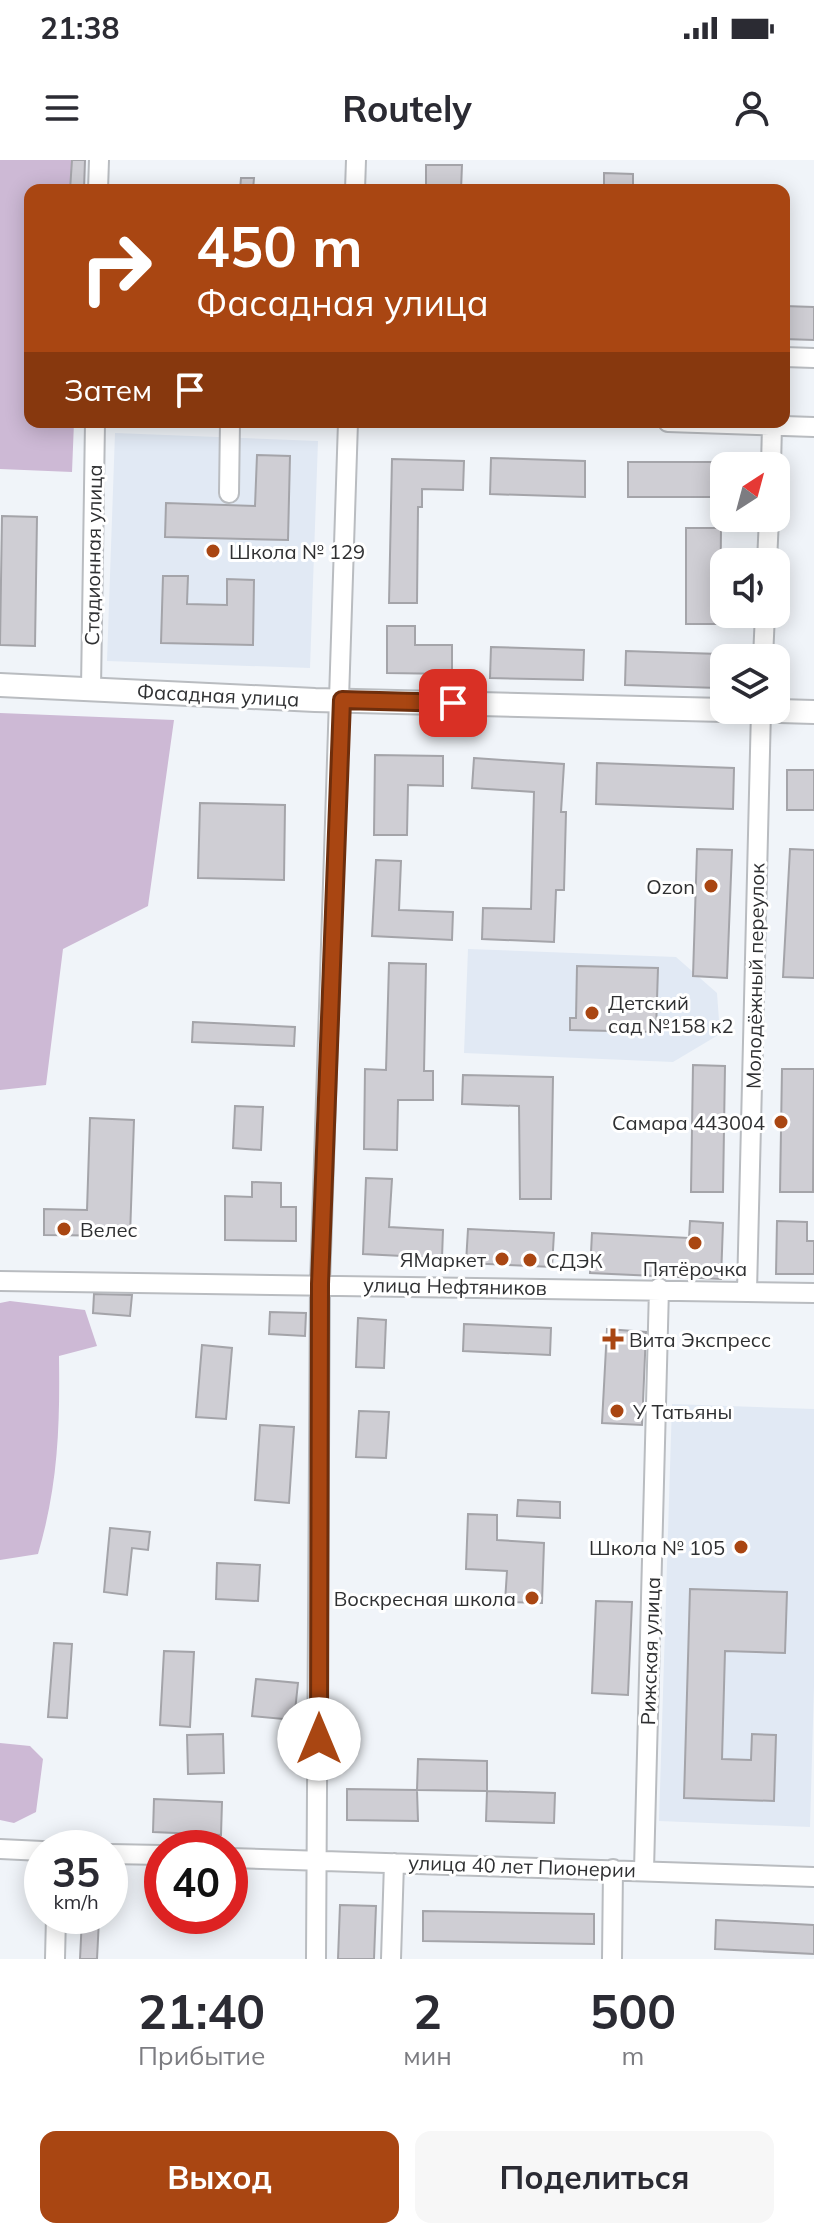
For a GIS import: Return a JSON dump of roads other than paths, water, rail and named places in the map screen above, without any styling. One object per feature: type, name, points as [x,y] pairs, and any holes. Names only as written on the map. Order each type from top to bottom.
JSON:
[{"type":"main road","name":"Фасадная улица","points":[[0,685],[342,700],[710,710]]},
{"type":"main road","points":[[790,711],[814,712]]},
{"type":"street","points":[[98,184],[99,160]]},
{"type":"street","points":[[355,184],[356,160]]},
{"type":"street","points":[[790,357],[814,358]]},
{"type":"street","points":[[790,426],[814,427]]},
{"type":"street","name":"Стадионная улица","points":[[91,688],[95,428]]},
{"type":"street","points":[[229,493],[230,428]]},
{"type":"street","points":[[316,1959],[320,1284],[342,700],[348,428]]},
{"type":"street","points":[[771,452],[772,428]]},
{"type":"street","name":"Молодёжный переулок","points":[[747,1291],[761,724]]},
{"type":"street","name":"улица Нефтяников","points":[[0,1281],[659,1288],[814,1293]]},
{"type":"street","name":"Рижская улица","points":[[644,1870],[659,1288]]},
{"type":"street","points":[[0,1849],[24,1850]]},
{"type":"street","name":"улица 40 лет Пионерии","points":[[248,1859],[814,1877]]},
{"type":"street","points":[[391,1959],[394,1863]]},
{"type":"street","points":[[612,1959],[613,1869]]},
{"type":"street","points":[[55,1959],[56,1934]]},
{"type":"place","name":"Школа № 129","points":[[213,551]]},
{"type":"place","name":"Ozon","points":[[711,886]]},
{"type":"place","name":"Детский сад №158 к2","points":[[592,1013]]},
{"type":"place","name":"Самара 443004","points":[[781,1122]]},
{"type":"place","name":"Велес","points":[[64,1229]]},
{"type":"place","name":"Пятёрочка","points":[[695,1243]]},
{"type":"place","name":"ЯМаркет","points":[[502,1259]]},
{"type":"place","name":"СДЭК","points":[[530,1260]]},
{"type":"place","name":"Вита Экспресс","points":[[613,1339]]},
{"type":"place","name":"У Татьяны","points":[[617,1411]]},
{"type":"place","name":"Школа № 105","points":[[741,1547]]},
{"type":"place","name":"Воскресная школа","points":[[532,1598]]}]
